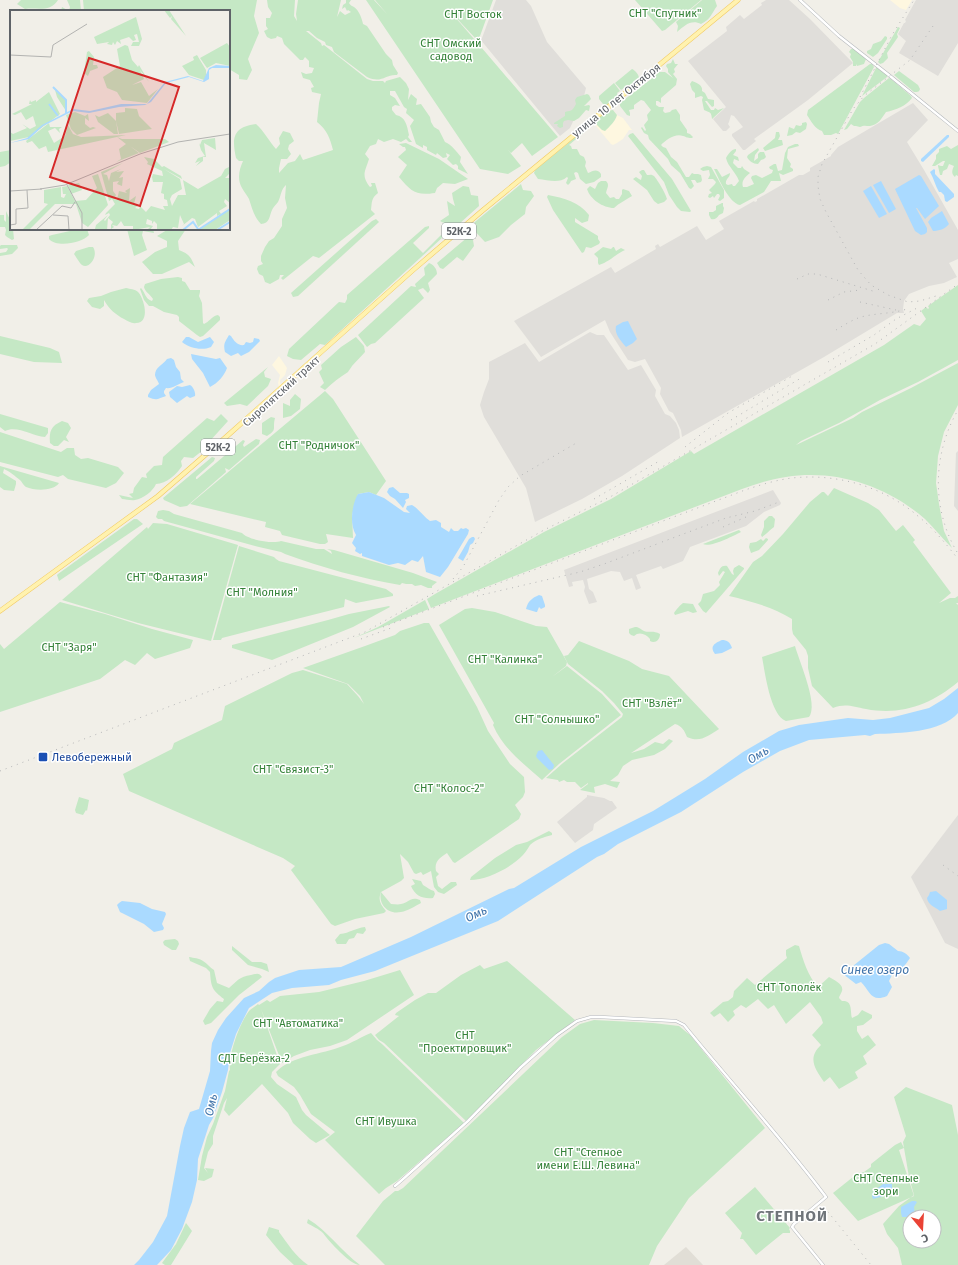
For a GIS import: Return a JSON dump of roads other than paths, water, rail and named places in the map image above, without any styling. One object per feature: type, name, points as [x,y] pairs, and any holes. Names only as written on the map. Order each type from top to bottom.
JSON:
[{"type":"main road","name":"улица 10 лет Октября","points":[[495,199],[738,0]]},
{"type":"main road","name":"Сыропятский тракт","points":[[0,612],[158,496],[495,199]]},
{"type":"street","points":[[800,0],[839,36],[958,131]]},
{"type":"street","points":[[394,1186],[468,1121],[521,1067],[557,1035],[577,1020],[600,1017],[673,1021],[684,1025],[757,1111],[826,1197],[792,1227],[823,1265]]},
{"type":"water","points":[[947,135],[949,135],[949,137],[923,162],[921,161],[921,159]]},
{"type":"water","points":[[934,169],[935,174],[954,194],[954,197],[947,202],[945,201],[944,195],[939,192],[930,172]]},
{"type":"water","points":[[919,175],[939,206],[925,219],[916,208],[927,228],[927,232],[921,235],[915,231],[895,189]]},
{"type":"water","points":[[881,181],[896,209],[889,213],[873,185]]},
{"type":"water","points":[[871,186],[887,214],[879,218],[863,191]]},
{"type":"water","points":[[942,211],[949,224],[942,229],[933,231],[928,222],[931,218]]},
{"type":"water","points":[[628,321],[637,339],[626,347],[618,337],[616,326]]},
{"type":"water","points":[[229,335],[236,343],[240,345],[244,345],[246,342],[253,342],[254,338],[259,339],[260,341],[249,352],[241,356],[238,353],[231,356],[225,352],[224,349]]},
{"type":"water","points":[[186,337],[198,342],[210,337],[214,342],[211,347],[204,349],[196,348],[188,346],[182,342]]},
{"type":"water","points":[[191,354],[216,359],[220,358],[227,368],[226,371],[218,381],[210,387],[203,373],[192,359]]},
{"type":"water","points":[[171,358],[174,360],[176,367],[180,372],[181,379],[184,382],[173,387],[166,388],[164,393],[166,396],[159,399],[148,397],[151,390],[159,384],[155,376],[156,370],[167,359]]},
{"type":"water","points":[[190,385],[194,390],[195,396],[190,398],[187,396],[177,403],[170,397],[169,392],[177,386],[182,387]]},
{"type":"water","points":[[393,487],[400,493],[409,494],[409,498],[405,500],[406,502],[403,508],[387,492],[389,488]]},
{"type":"water","points":[[369,492],[384,498],[404,512],[410,513],[406,509],[407,506],[412,505],[430,521],[436,520],[441,523],[441,527],[449,532],[451,528],[454,531],[458,531],[461,528],[466,528],[469,530],[448,567],[440,577],[426,572],[423,556],[418,562],[412,560],[405,565],[398,563],[389,565],[362,556],[362,553],[360,554],[355,551],[356,548],[352,543],[356,535],[352,520],[354,503],[358,494]]},
{"type":"water","points":[[472,537],[475,539],[470,545],[463,561],[458,558],[469,539]]},
{"type":"water","points":[[539,595],[542,596],[545,607],[541,609],[539,607],[537,612],[526,609],[531,600]]},
{"type":"water","points":[[722,640],[728,642],[732,648],[722,653],[715,654],[713,651],[714,645]]},
{"type":"water","name":"Омь","points":[[958,688],[958,713],[951,720],[941,725],[919,731],[809,740],[780,751],[743,772],[681,812],[618,844],[498,921],[375,971],[341,980],[329,985],[292,988],[272,993],[249,1008],[236,1034],[230,1053],[228,1070],[222,1092],[198,1159],[197,1180],[192,1202],[182,1229],[171,1250],[157,1265],[134,1265],[153,1242],[167,1216],[184,1128],[190,1112],[199,1109],[210,1071],[212,1043],[226,1018],[244,998],[259,991],[275,978],[299,970],[341,967],[411,937],[509,889],[514,888],[581,847],[653,811],[705,779],[743,752],[779,731],[799,725],[848,718],[873,720],[890,718],[929,708]]},
{"type":"water","points":[[542,750],[554,765],[553,769],[549,770],[537,758],[536,756],[538,751]]},
{"type":"water","points":[[936,891],[947,900],[947,909],[940,911],[929,902],[927,898],[930,892]]},
{"type":"water","points":[[122,901],[140,903],[152,909],[165,912],[166,914],[162,924],[164,928],[163,930],[154,932],[144,924],[120,912],[117,905]]},
{"type":"water","name":"Синее озеро","points":[[885,943],[889,944],[898,951],[905,953],[910,958],[901,969],[893,973],[889,981],[892,987],[887,996],[877,998],[871,995],[861,982],[856,984],[843,974],[879,945]]},
{"type":"water","points":[[883,1184],[892,1184],[892,1189],[884,1196],[873,1199],[873,1192]]},
{"type":"water","points":[[912,1201],[917,1202],[914,1209],[902,1209],[902,1217],[901,1207]]},
{"type":"railway","points":[[860,97],[892,35],[914,0]]},
{"type":"railway","points":[[933,26],[910,60],[864,96],[853,109],[822,164],[818,177],[818,186],[820,199],[826,212],[858,270],[871,285],[888,295],[908,302],[920,301],[936,296]]},
{"type":"railway","points":[[797,279],[808,274],[817,274],[876,292]]},
{"type":"railway","points":[[0,771],[365,632],[544,530],[610,497],[875,344],[958,284]]},
{"type":"railway","points":[[828,300],[844,292],[860,290]]},
{"type":"railway","points":[[860,302],[896,310]]},
{"type":"railway","points":[[828,362],[874,335],[896,319],[919,307]]},
{"type":"railway","points":[[836,330],[861,317],[907,309]]},
{"type":"railway","points":[[685,447],[728,413],[794,375]]},
{"type":"railway","points":[[731,420],[801,378]]},
{"type":"railway","points":[[957,552],[943,517],[939,499],[938,481],[944,444],[958,410]]},
{"type":"railway","points":[[453,579],[463,567],[499,500],[508,487],[520,476],[578,442]]},
{"type":"railway","points":[[594,499],[661,460]]},
{"type":"railway","points":[[383,627],[745,490],[774,481],[792,478],[809,477],[843,480],[876,490],[906,507],[924,522],[940,537],[958,559]]},
{"type":"railway","points":[[662,542],[726,518],[755,511],[779,502]]},
{"type":"railway","points":[[723,527],[746,517]]},
{"type":"railway","points":[[477,596],[580,572],[657,544]]},
{"type":"railway","points":[[361,639],[391,628]]},
{"type":"railway","points":[[943,865],[958,876]]},
{"type":"railway","points":[[824,1207],[871,1265]]},
{"type":"place","name":"Левобережный","points":[[43,757]]},
{"type":"district","name":"СТЕПНОЙ","points":[[792,1216]]},
{"type":"park label","name":"СНТ \"Спутник\"","points":[[665,13]]},
{"type":"park label","name":"СНТ Восток","points":[[473,14]]},
{"type":"park label","name":"СНТ Омский садовод","points":[[451,49]]},
{"type":"park label","name":"СНТ \"Родничок\"","points":[[319,445]]},
{"type":"park label","name":"СНТ \"Фантазия\"","points":[[167,577]]},
{"type":"park label","name":"СНТ \"Молния\"","points":[[262,592]]},
{"type":"park label","name":"СНТ \"Заря\"","points":[[69,647]]},
{"type":"park label","name":"СНТ \"Калинка\"","points":[[505,659]]},
{"type":"park label","name":"СНТ \"Взлёт\"","points":[[652,703]]},
{"type":"park label","name":"СНТ \"Солнышко\"","points":[[557,719]]},
{"type":"park label","name":"СНТ \"Связист-3\"","points":[[293,769]]},
{"type":"park label","name":"СНТ \"Колос-2\"","points":[[449,788]]},
{"type":"park label","name":"СНТ Тополёк","points":[[789,987]]},
{"type":"park label","name":"СНТ \"Автоматика\"","points":[[298,1023]]},
{"type":"park label","name":"СНТ \"Проектировщик\"","points":[[465,1041]]},
{"type":"park label","name":"СДТ Берёзка-2","points":[[254,1058]]},
{"type":"park label","name":"СНТ Ивушка","points":[[386,1121]]},
{"type":"park label","name":"СНТ \"Степное имени Е.Ш. Левина\"","points":[[588,1158]]},
{"type":"park label","name":"СНТ Степные зори","points":[[886,1184]]}]
